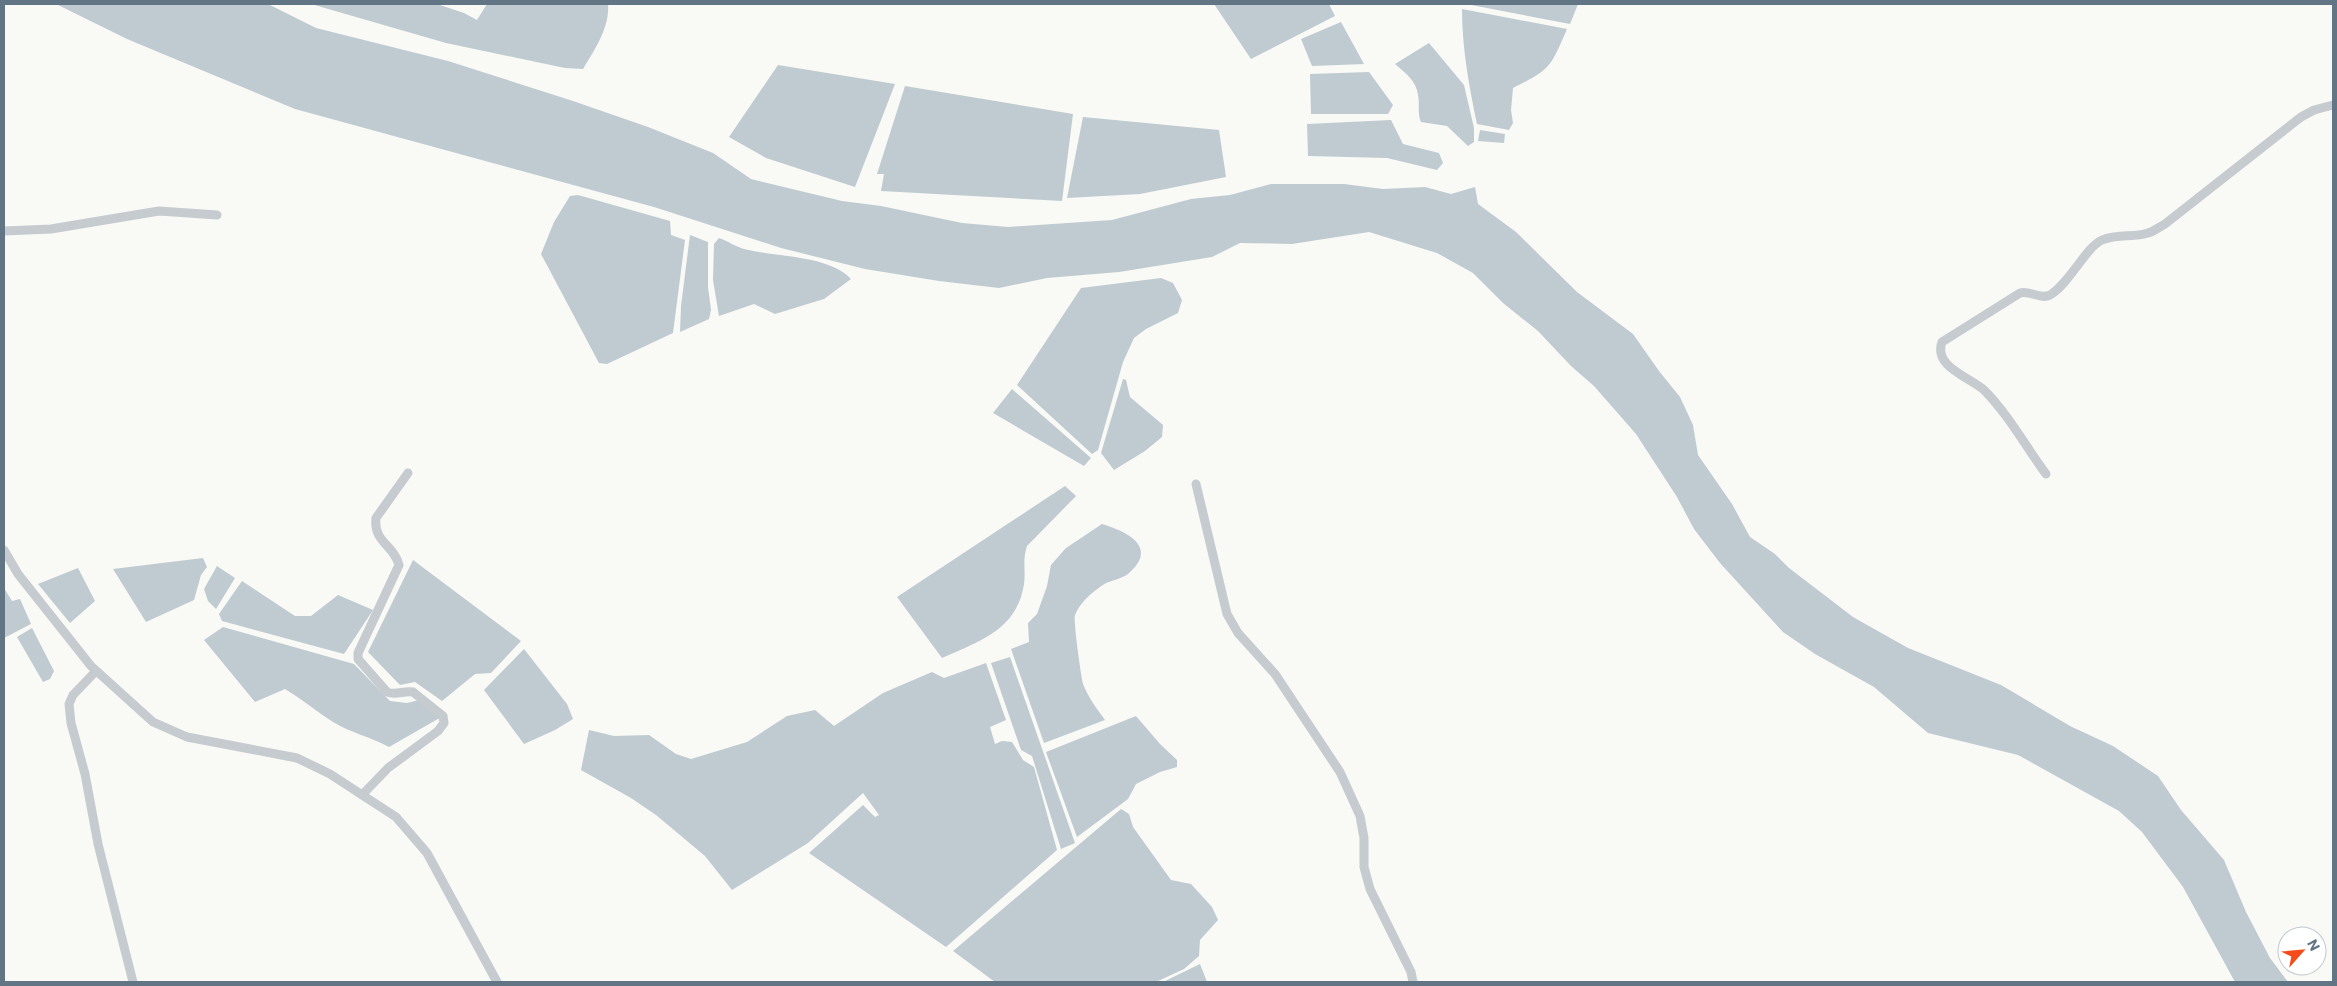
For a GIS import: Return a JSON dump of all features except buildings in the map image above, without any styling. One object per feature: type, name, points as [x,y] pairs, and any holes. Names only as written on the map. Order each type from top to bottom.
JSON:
[{"type":"street","points":[[2046,474],[1983,390],[1950,368],[1941,355],[1940,348],[1942,342],[2020,293],[2027,291],[2042,296],[2049,296],[2074,273],[2087,254],[2100,240],[2118,235],[2148,233],[2165,224],[2301,117],[2314,110],[2333,105]]},
{"type":"street","points":[[4,231],[51,229],[159,211],[217,215]]},
{"type":"street","points":[[362,794],[388,768],[438,731],[444,723],[442,716],[414,692],[408,691],[393,695],[387,692],[358,659],[358,653],[399,565],[397,557],[378,536],[375,527],[376,518],[408,473]]},
{"type":"street","points":[[1196,484],[1227,614],[1238,633],[1275,674],[1340,772],[1360,816],[1364,838],[1364,867],[1370,889],[1411,972],[1413,982]]},
{"type":"street","points":[[4,550],[18,574],[55,624],[96,672],[153,722],[187,737],[297,758],[330,774],[396,817],[426,853],[497,982]]},
{"type":"street","points":[[96,672],[73,695],[69,704],[71,723],[86,774],[98,844],[133,982]]},
{"type":"shaded area","points":[[56,4],[268,4],[316,28],[448,61],[648,127],[713,153],[751,179],[842,201],[881,206],[962,223],[1008,227],[1112,220],[1191,199],[1230,195],[1271,184],[1344,184],[1383,189],[1425,187],[1451,194],[1475,187],[1478,204],[1516,232],[1577,292],[1633,334],[1680,397],[1693,425],[1698,455],[1732,504],[1750,537],[1775,554],[1789,568],[1853,617],[1908,648],[2001,685],[2070,726],[2113,746],[2158,776],[2181,810],[2224,860],[2246,912],[2270,958],[2277,967],[2277,976],[2284,976],[2288,982],[2235,982],[2183,887],[2142,832],[2119,811],[2018,755],[1928,733],[1874,687],[1815,654],[1783,632],[1720,563],[1694,529],[1677,497],[1636,434],[1594,386],[1571,366],[1538,331],[1503,303],[1473,273],[1437,253],[1369,232],[1292,244],[1240,243],[1212,257],[1119,272],[1047,278],[999,288],[865,269],[781,248],[654,207],[295,109],[127,39]]},
{"type":"shaded area","points":[[311,4],[437,4],[464,13],[477,20],[487,4],[608,4],[608,13],[601,38],[583,69],[565,68],[446,43]]},
{"type":"shaded area","points":[[1214,4],[1329,4],[1335,16],[1251,59]]},
{"type":"shaded area","points":[[1466,4],[1578,4],[1570,24]]},
{"type":"shaded area","points":[[1462,9],[1567,29],[1557,52],[1548,66],[1535,76],[1513,88],[1511,110],[1513,123],[1509,130],[1477,124],[1466,67]]},
{"type":"shaded area","points":[[1341,22],[1364,64],[1312,66],[1301,39]]},
{"type":"shaded area","points":[[1429,43],[1464,85],[1474,128],[1474,142],[1468,146],[1447,126],[1421,122],[1415,85],[1410,77],[1395,64]]},
{"type":"shaded area","points":[[778,65],[895,84],[855,187],[766,158],[729,137]]},
{"type":"shaded area","points":[[1369,72],[1393,105],[1388,114],[1311,114],[1310,74]]},
{"type":"shaded area","points":[[905,86],[1073,114],[1062,201],[881,191],[884,174],[877,174]]},
{"type":"shaded area","points":[[1083,117],[1219,130],[1226,177],[1140,194],[1067,198]]},
{"type":"shaded area","points":[[1391,120],[1403,144],[1439,153],[1443,163],[1437,170],[1387,158],[1308,156],[1307,124]]},
{"type":"shaded area","points":[[1480,130],[1505,134],[1504,143],[1478,141]]},
{"type":"shaded area","points":[[578,195],[670,221],[671,235],[685,240],[673,333],[607,364],[599,363],[541,254],[554,222],[570,196]]},
{"type":"shaded area","points":[[690,235],[708,242],[708,287],[711,310],[709,319],[680,332],[681,306]]},
{"type":"shaded area","points":[[719,238],[744,249],[801,258],[829,265],[851,279],[824,299],[775,314],[754,304],[719,316],[713,280],[714,244]]},
{"type":"shaded area","points":[[1161,278],[1173,283],[1182,300],[1178,313],[1146,329],[1134,338],[1123,362],[1098,450],[1092,454],[1017,385],[1081,288]]},
{"type":"shaded area","points":[[1123,379],[1126,380],[1130,397],[1163,425],[1162,437],[1145,451],[1114,470],[1101,453]]},
{"type":"shaded area","points":[[1012,389],[1091,458],[1084,466],[993,413]]},
{"type":"shaded area","points":[[1065,486],[1076,496],[1027,546],[1024,584],[1020,600],[1013,613],[994,632],[942,658],[897,597]]},
{"type":"shaded area","points":[[1102,524],[1130,536],[1140,548],[1141,556],[1128,574],[1103,585],[1089,596],[1075,615],[1076,637],[1083,684],[1105,720],[1044,743],[1011,649],[1029,642],[1028,623],[1037,614],[1047,586],[1051,565],[1066,548]]},
{"type":"shaded area","points":[[203,558],[207,567],[201,575],[194,600],[146,622],[113,569]]},
{"type":"shaded area","points":[[413,560],[521,641],[491,673],[475,674],[442,701],[415,682],[400,685],[368,652]]},
{"type":"shaded area","points":[[217,566],[235,578],[216,609],[208,601],[204,589]]},
{"type":"shaded area","points":[[78,568],[95,601],[70,623],[38,584]]},
{"type":"shaded area","points":[[242,581],[295,616],[311,616],[338,595],[373,610],[344,654],[222,621],[219,614]]},
{"type":"shaded area","points":[[4,588],[12,601],[20,599],[31,624],[4,638]]},
{"type":"shaded area","points":[[223,627],[354,664],[390,701],[407,703],[423,699],[443,716],[389,747],[340,726],[285,689],[255,702],[204,640]]},
{"type":"shaded area","points":[[32,628],[54,671],[50,679],[43,682],[17,637]]},
{"type":"shaded area","points":[[524,649],[567,704],[573,719],[555,730],[524,744],[484,690]]},
{"type":"shaded area","points":[[1010,657],[1075,843],[1061,849],[1032,756],[1021,750],[991,663]]},
{"type":"shaded area","points":[[986,663],[1006,720],[990,727],[995,744],[1002,741],[1012,742],[1023,760],[1034,767],[1057,850],[946,947],[809,853],[863,805],[875,817],[879,815],[863,793],[808,843],[732,890],[705,856],[656,815],[631,798],[581,770],[589,730],[614,736],[649,735],[676,754],[691,759],[747,742],[787,716],[815,710],[834,726],[883,693],[932,672],[944,678]]},
{"type":"shaded area","points":[[1136,716],[1160,744],[1177,760],[1177,767],[1160,772],[1136,784],[1128,799],[1077,837],[1046,752]]},
{"type":"shaded area","points":[[1121,809],[1129,814],[1133,827],[1171,880],[1191,884],[1212,907],[1218,920],[1200,940],[1199,956],[1184,969],[1156,982],[995,982],[953,951]]},
{"type":"shaded area","points":[[1200,964],[1207,982],[1163,982]]}]
